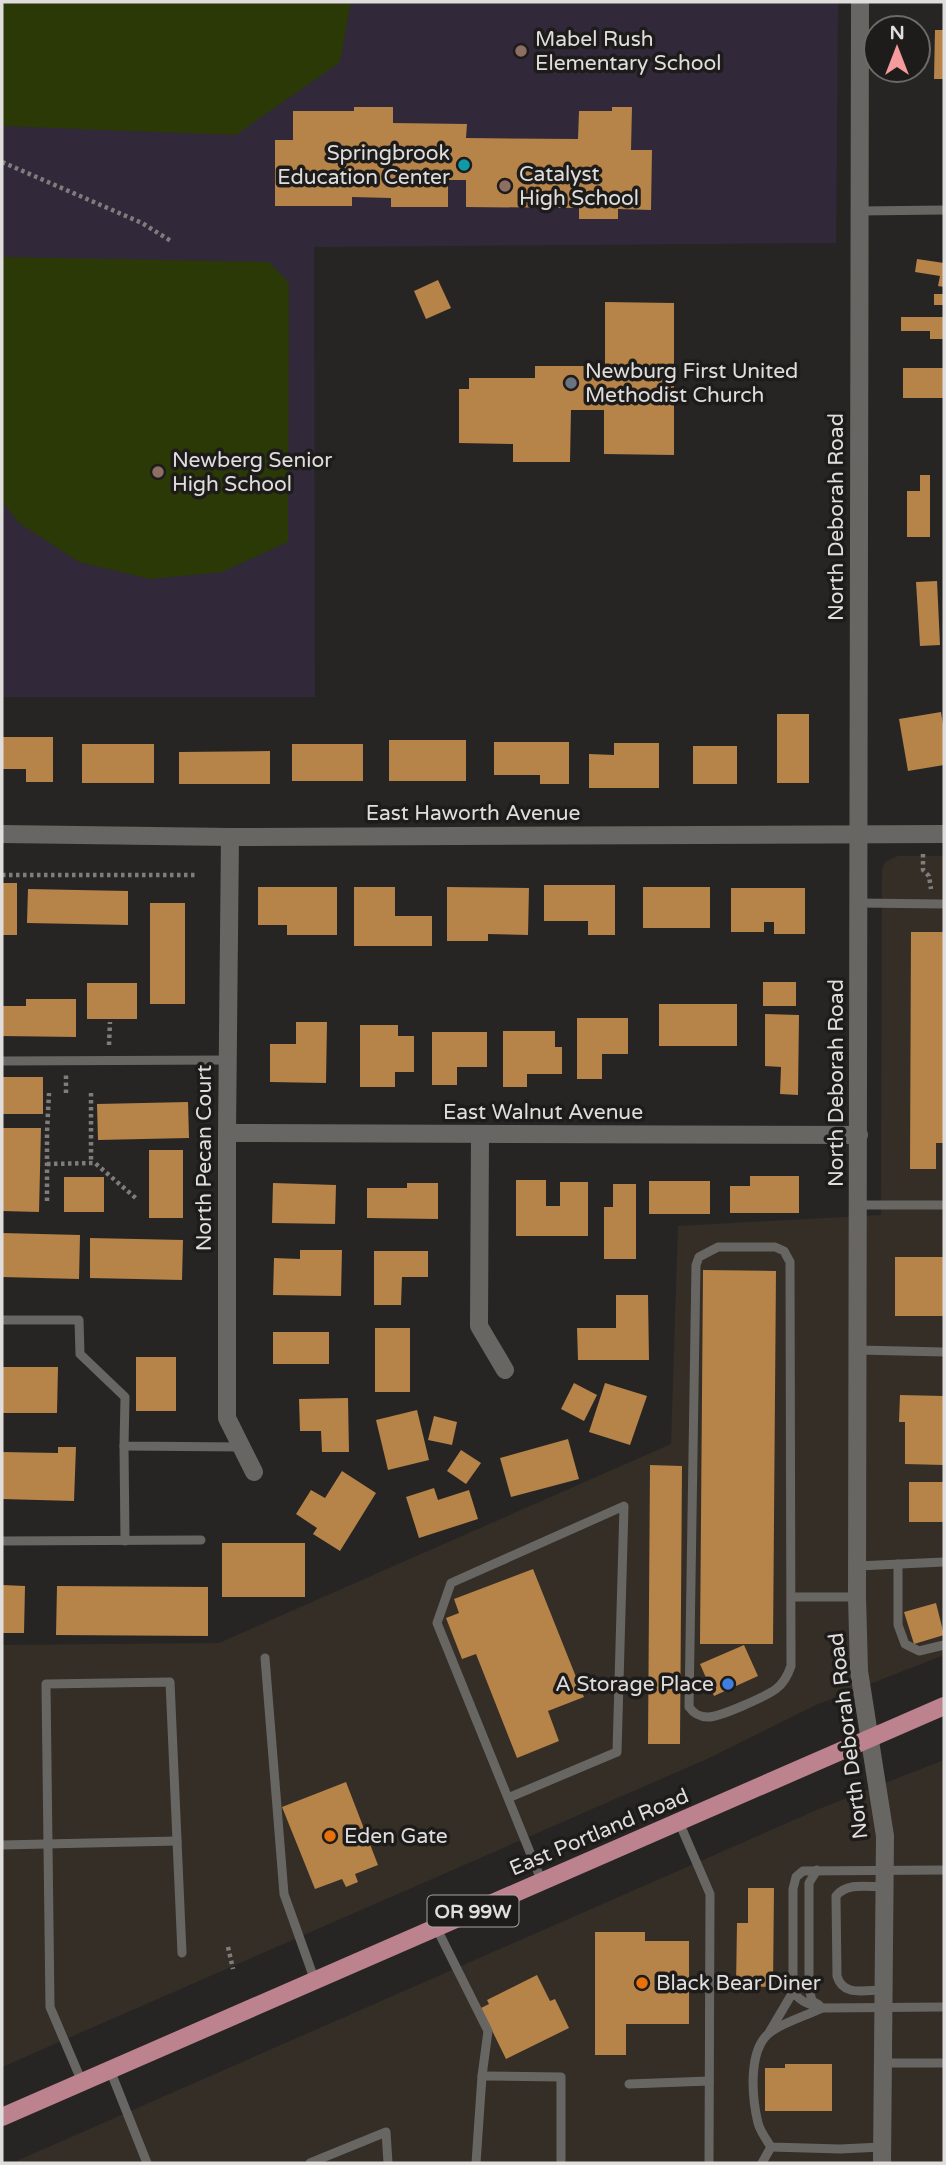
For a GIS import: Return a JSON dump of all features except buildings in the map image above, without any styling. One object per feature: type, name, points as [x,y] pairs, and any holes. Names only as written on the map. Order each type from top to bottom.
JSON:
[{"type":"main road","name":"East Portland Road","points":[[2,2117],[944,1706]]},
{"type":"street","name":"North Deborah Road","points":[[860,2],[857,1597],[859,1671],[884,1836],[882,2155]]},
{"type":"street","name":"East Haworth Avenue","points":[[2,834],[230,837],[944,834]]},
{"type":"street","name":"North Pecan Court","points":[[230,837],[227,1418],[254,1472]]},
{"type":"street","name":"East Walnut Avenue","points":[[227,1133],[859,1135]]},
{"type":"street","points":[[480,1135],[479,1326],[505,1370]]},
{"type":"lane","points":[[860,211],[944,210]]},
{"type":"lane","points":[[859,903],[944,904]]},
{"type":"lane","points":[[2,1060],[228,1060]]},
{"type":"lane","points":[[858,1205],[944,1205]]},
{"type":"lane","points":[[718,1247],[775,1247],[784,1251],[790,1262],[792,1597],[791,1666],[787,1678],[775,1689],[719,1716],[695,1715],[689,1707],[696,1265],[699,1257],[718,1247]]},
{"type":"lane","points":[[2,1320],[79,1320],[80,1353],[125,1397],[125,1541]]},
{"type":"lane","points":[[858,1350],[944,1352]]},
{"type":"lane","points":[[124,1446],[242,1447]]},
{"type":"lane","points":[[508,1798],[617,1752],[624,1506],[450,1583],[437,1623],[542,1882]]},
{"type":"lane","points":[[2,1541],[201,1540]]},
{"type":"lane","points":[[857,1566],[944,1562]]},
{"type":"lane","points":[[898,1564],[898,1625],[905,1644],[919,1651],[944,1645]]},
{"type":"lane","points":[[792,1597],[857,1597]]},
{"type":"lane","points":[[265,1658],[284,1894],[315,1981]]},
{"type":"lane","points":[[82,2082],[50,2007],[46,1684],[170,1682],[181,1953]]},
{"type":"lane","points":[[679,1822],[710,1894],[709,2163]]},
{"type":"lane","points":[[2,1845],[177,1840]]},
{"type":"lane","points":[[771,2147],[759,2126],[755,2105],[758,2047],[771,2031],[793,1992],[793,1889],[796,1877],[803,1871],[817,1870],[884,1879]]},
{"type":"lane","points":[[817,1870],[809,1883],[809,1996],[824,2008]]},
{"type":"lane","points":[[944,1870],[884,1879],[841,1890],[836,1896],[837,1976],[840,1986],[845,1990],[883,1999],[944,2007]]},
{"type":"lane","points":[[436,1927],[488,2031],[476,2163]]},
{"type":"lane","points":[[793,1992],[808,2005],[824,2008]]},
{"type":"lane","points":[[771,2031],[824,2008],[883,1999]]},
{"type":"lane","points":[[883,2063],[944,2063]]},
{"type":"lane","points":[[110,2070],[146,2163]]},
{"type":"lane","points":[[482,2076],[561,2077],[561,2163]]},
{"type":"lane","points":[[629,2084],[709,2081]]},
{"type":"lane","points":[[310,2163],[386,2132],[387,2163]]},
{"type":"lane","points":[[771,2147],[840,2149],[882,2155]]},
{"type":"lane","points":[[762,2163],[771,2147]]},
{"type":"path","points":[[2,162],[142,223],[171,241]]},
{"type":"path","points":[[922,854],[923,870],[929,876]]},
{"type":"path","points":[[2,874],[197,875]]},
{"type":"path","points":[[109,1045],[110,1022]]},
{"type":"path","points":[[66,1070],[66,1093]]},
{"type":"path","points":[[47,1201],[50,1093]]},
{"type":"path","points":[[91,1093],[92,1163]]},
{"type":"path","points":[[47,1164],[95,1163],[138,1200]]},
{"type":"path","points":[[228,1947],[233,1969]]},
{"type":"shaded area","points":[[2,2],[838,2],[836,243],[314,247],[315,697],[2,697]]},
{"type":"shaded area","points":[[898,856],[944,856],[944,1655],[816,1705],[709,1758],[2,2067],[2,1645],[219,1643],[671,1444],[678,1226],[881,1215],[882,869],[885,862]]},
{"type":"shaded area","points":[[944,1760],[944,2163],[12,2163],[819,1809]]},
{"type":"green space","points":[[2,2],[351,2],[340,62],[236,135],[2,126]]},
{"type":"green space","points":[[2,257],[269,262],[289,283],[288,542],[222,572],[150,579],[79,562],[19,523],[2,501]]},
{"type":"place","name":"Mabel Rush Elementary School","points":[[521,51]]},
{"type":"place","name":"Springbrook Education Center","points":[[464,165]]},
{"type":"place","name":"Catalyst High School","points":[[505,186]]},
{"type":"place","name":"Newburg First United Methodist Church","points":[[571,383]]},
{"type":"place","name":"Newberg Senior High School","points":[[158,472]]},
{"type":"place","name":"A Storage Place","points":[[728,1684]]},
{"type":"place","name":"Eden Gate","points":[[330,1836]]},
{"type":"place","name":"Black Bear Diner","points":[[642,1983]]}]
